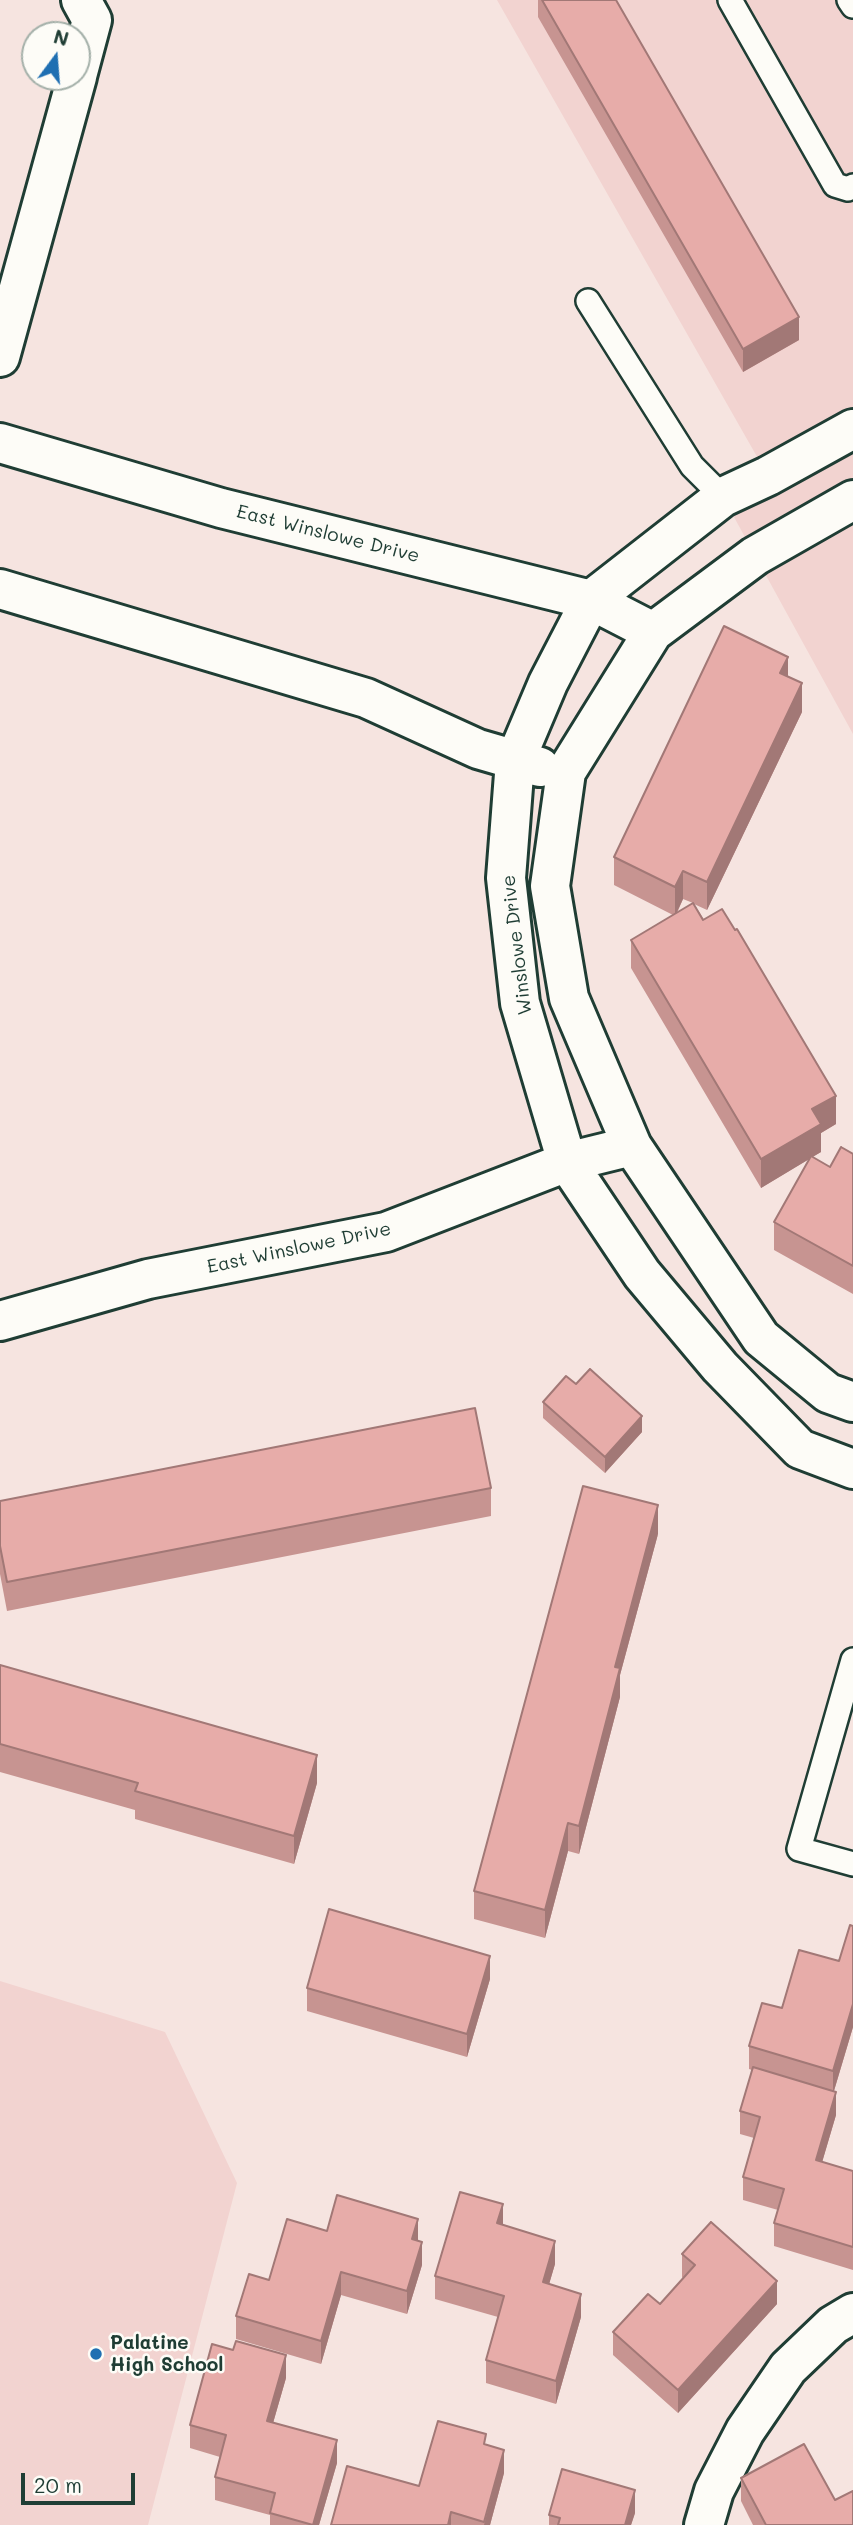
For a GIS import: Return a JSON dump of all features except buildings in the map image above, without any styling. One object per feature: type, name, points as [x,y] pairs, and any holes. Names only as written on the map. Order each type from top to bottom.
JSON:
[{"type":"street","points":[[81,0],[92,20],[91,24]]},
{"type":"street","points":[[0,357],[73,91]]},
{"type":"street","name":"Winslowe Drive","points":[[853,429],[768,476],[723,497],[591,600],[548,683],[515,761],[506,878],[520,1003],[567,1162],[642,1273],[720,1367],[800,1449],[853,1469]]},
{"type":"street","name":"East Winslowe Drive","points":[[0,443],[221,508],[591,600],[653,632]]},
{"type":"street","name":"Winslowe Drive","points":[[841,1397],[761,1338],[632,1146],[569,998],[550,886],[566,772],[653,632],[755,556],[853,499]]},
{"type":"street","points":[[0,589],[366,698],[478,749],[515,761],[566,772]]},
{"type":"street","name":"East Winslowe Drive","points":[[0,1321],[148,1279],[386,1232],[567,1162],[632,1146]]},
{"type":"street","points":[[704,2525],[714,2491],[745,2431],[788,2368],[833,2325],[853,2313]]},
{"type":"lane","points":[[730,0],[835,185],[848,188],[853,186]]},
{"type":"lane","points":[[849,0],[853,6]]},
{"type":"lane","points":[[588,301],[692,466],[723,497]]},
{"type":"lane","points":[[853,1660],[799,1849],[853,1864]]},
{"type":"shaded area","points":[[497,0],[853,0],[853,734],[723,497],[768,476]]},
{"type":"shaded area","name":"Palatine High School","points":[[0,1981],[165,2032],[237,2183],[148,2525],[0,2525]]},
{"type":"place","name":"Palatine High School","points":[[96,2354]]}]
